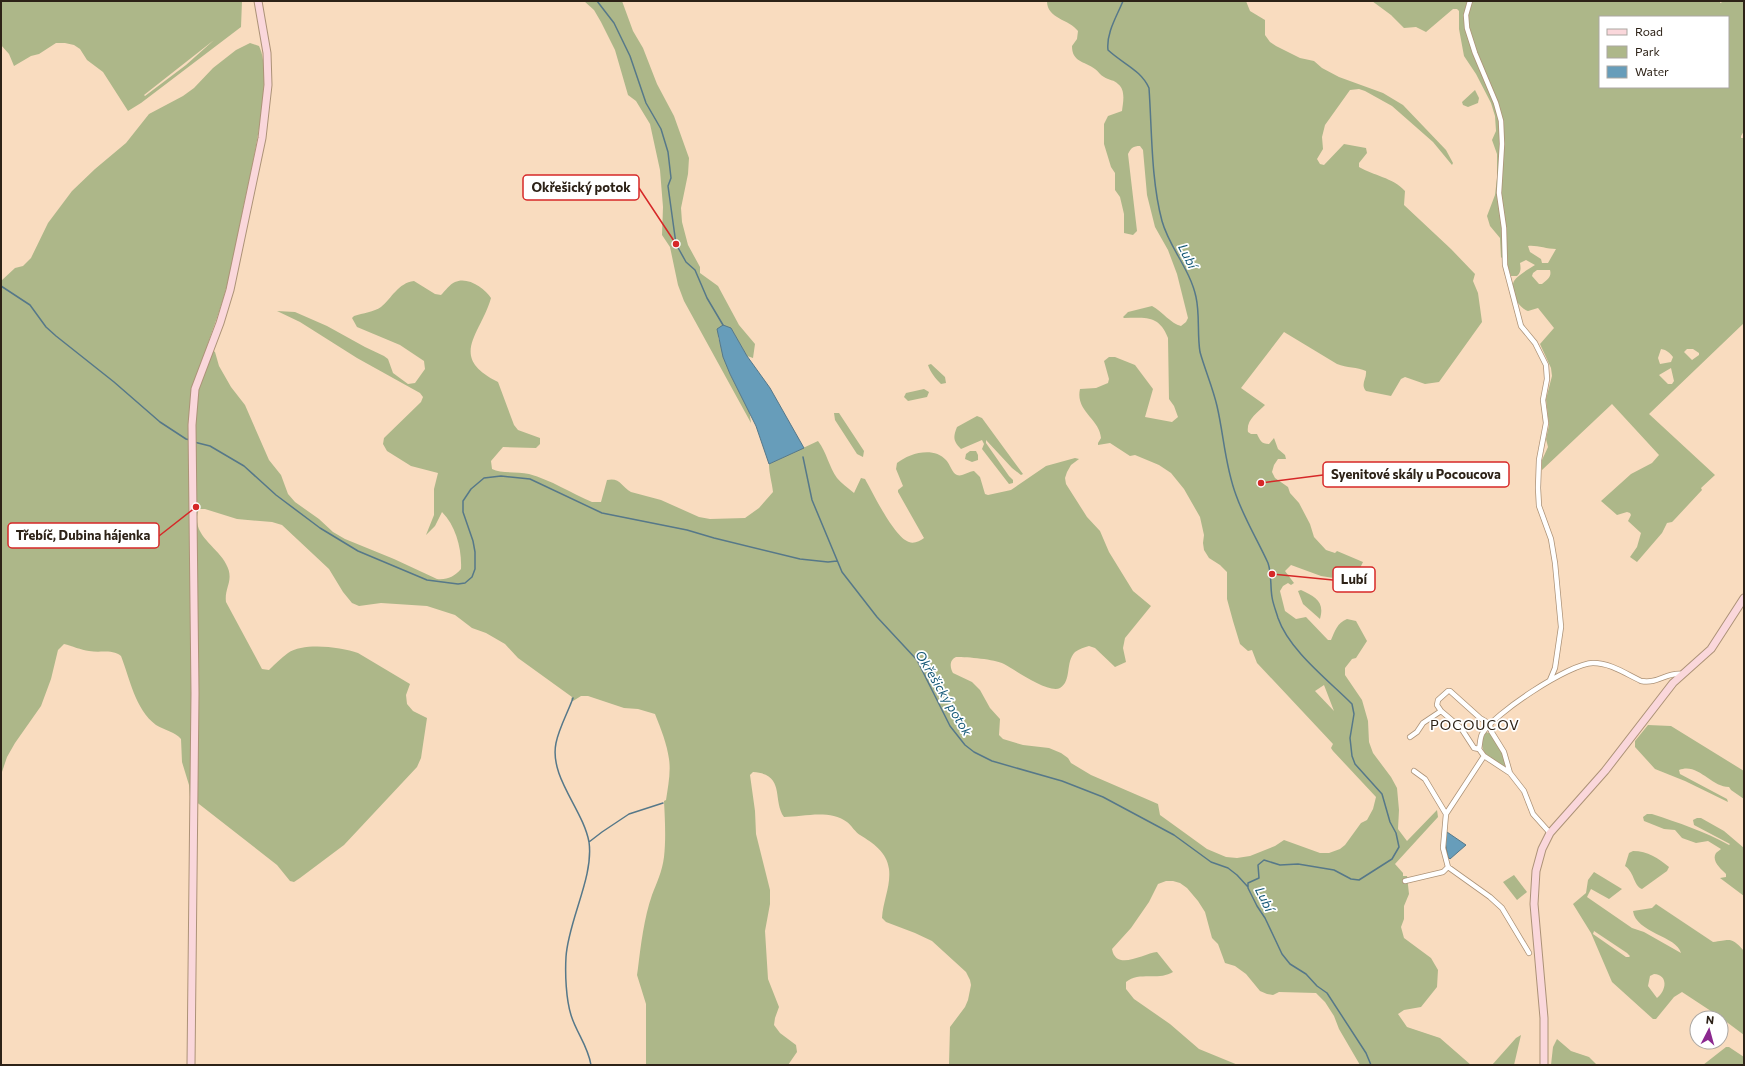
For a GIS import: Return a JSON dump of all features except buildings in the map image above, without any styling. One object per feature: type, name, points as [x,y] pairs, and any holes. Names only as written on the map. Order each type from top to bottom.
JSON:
[{"type":"street","points":[[191,1065],[195,693],[192,425],[195,389],[220,323],[230,290],[262,138],[268,85],[267,53],[258,1]]},
{"type":"street","points":[[1470,1],[1466,15],[1467,28],[1475,53],[1496,103],[1501,121],[1502,144],[1499,193],[1504,228],[1505,265],[1520,326],[1535,343],[1546,365],[1547,380],[1543,400],[1546,423],[1539,460],[1539,506],[1551,539],[1555,563],[1561,627],[1555,668],[1550,680]]},
{"type":"street","points":[[1544,1065],[1544,1018],[1534,895],[1540,856],[1550,833],[1605,771],[1666,690],[1714,645],[1736,607],[1744,598]]},
{"type":"street","points":[[1479,749],[1482,735],[1490,724],[1526,696],[1550,680],[1584,664],[1592,662],[1605,664],[1646,682],[1655,682],[1674,673],[1682,674]]},
{"type":"street","points":[[1490,724],[1480,718],[1450,691],[1438,700],[1437,705],[1441,711],[1461,728],[1474,748],[1479,749],[1484,756],[1510,773],[1524,791],[1533,814],[1550,833]]},
{"type":"street","points":[[1410,737],[1423,723],[1441,711]]},
{"type":"street","points":[[1490,724],[1491,731],[1504,752],[1510,773]]},
{"type":"street","points":[[1484,756],[1446,814],[1442,841],[1448,867],[1490,897],[1502,908],[1529,953]]},
{"type":"street","points":[[1414,771],[1425,779],[1446,814]]},
{"type":"street","points":[[1405,881],[1443,872],[1448,867]]},
{"type":"green space","points":[[1,1],[242,1],[241,27],[141,103],[128,111],[103,72],[87,60],[80,49],[74,45],[56,43],[39,54],[31,56],[14,66],[9,54],[1,45]],"holes":[[[214,40],[186,65],[145,96],[144,95]]]},
{"type":"green space","points":[[584,1],[622,1],[633,31],[643,48],[657,84],[674,116],[689,158],[688,174],[681,208],[682,222],[688,245],[700,267],[700,273],[718,286],[739,325],[755,344],[753,358],[747,356],[731,328],[718,337],[730,374],[749,409],[751,423],[684,301],[678,285],[670,247],[662,235],[663,207],[660,170],[650,124],[636,101],[628,95],[615,50],[594,10]]},
{"type":"green space","points":[[1047,1],[1246,1],[1250,11],[1265,20],[1265,35],[1270,42],[1300,58],[1314,61],[1322,68],[1339,77],[1383,93],[1403,105],[1446,150],[1453,163],[1452,165],[1433,142],[1392,106],[1359,89],[1350,90],[1325,125],[1322,137],[1323,149],[1317,159],[1320,164],[1324,165],[1344,144],[1366,148],[1367,153],[1359,163],[1359,167],[1400,186],[1405,191],[1404,205],[1451,249],[1475,274],[1473,281],[1478,293],[1482,322],[1439,382],[1425,384],[1405,377],[1401,379],[1391,396],[1366,391],[1364,384],[1366,371],[1337,364],[1284,332],[1241,388],[1265,405],[1250,420],[1248,432],[1251,434],[1257,434],[1261,441],[1266,444],[1269,444],[1274,438],[1278,449],[1285,455],[1286,459],[1278,459],[1272,472],[1275,478],[1288,487],[1290,493],[1299,503],[1310,524],[1314,537],[1326,550],[1335,553],[1337,551],[1363,562],[1358,572],[1346,580],[1321,576],[1291,565],[1285,571],[1294,583],[1291,585],[1288,583],[1283,586],[1280,591],[1285,611],[1296,619],[1306,617],[1328,640],[1331,640],[1341,623],[1347,619],[1356,621],[1367,641],[1356,658],[1352,659],[1345,668],[1345,675],[1362,700],[1368,721],[1369,742],[1373,753],[1391,777],[1397,788],[1399,810],[1398,829],[1407,841],[1437,810],[1438,817],[1395,864],[1403,873],[1403,876],[1407,876],[1409,894],[1404,906],[1404,919],[1401,927],[1404,938],[1431,958],[1438,970],[1437,987],[1421,1007],[1404,1010],[1398,1014],[1407,1027],[1440,1038],[1471,1065],[1360,1065],[1339,1029],[1334,1016],[1325,1002],[1316,993],[1279,992],[1273,995],[1260,991],[1246,974],[1235,966],[1225,963],[1218,944],[1212,938],[1205,912],[1187,888],[1180,883],[1166,881],[1158,884],[1149,902],[1131,928],[1112,949],[1115,956],[1119,959],[1125,960],[1131,960],[1157,952],[1173,972],[1162,976],[1143,976],[1131,979],[1126,982],[1126,989],[1134,999],[1170,1024],[1199,1049],[1238,1065],[949,1065],[950,1027],[965,1007],[971,985],[966,972],[932,941],[886,922],[882,918],[888,887],[889,869],[888,863],[879,849],[870,841],[858,834],[847,822],[840,818],[824,815],[784,817],[774,783],[770,777],[753,772],[750,775],[755,811],[756,834],[770,890],[770,904],[765,931],[768,979],[779,1007],[774,1025],[780,1033],[796,1045],[797,1052],[788,1065],[646,1065],[646,1004],[637,975],[647,913],[661,872],[664,857],[664,801],[666,800],[670,769],[667,748],[655,714],[638,709],[624,708],[588,696],[581,696],[573,701],[571,699],[572,697],[518,658],[505,644],[486,633],[472,628],[455,615],[427,606],[381,603],[359,606],[352,603],[343,592],[329,569],[282,525],[272,522],[237,519],[205,509],[199,509],[197,518],[201,533],[222,557],[229,570],[230,575],[226,592],[226,602],[262,669],[269,670],[288,653],[303,648],[333,647],[358,653],[410,684],[406,695],[407,704],[413,711],[427,718],[421,758],[417,767],[344,845],[294,882],[290,881],[277,865],[190,797],[189,785],[182,762],[181,739],[173,733],[156,725],[143,711],[134,693],[121,656],[114,653],[93,652],[64,644],[58,650],[51,679],[41,706],[15,743],[7,757],[1,775],[1,281],[15,268],[23,266],[31,258],[48,223],[72,191],[126,143],[149,114],[183,96],[194,88],[213,68],[236,50],[250,43],[259,46],[263,61],[264,81],[259,128],[225,293],[207,346],[215,352],[219,366],[231,387],[245,405],[269,460],[281,475],[288,494],[295,502],[319,519],[333,532],[345,539],[437,579],[450,577],[461,569],[457,538],[451,524],[442,512],[435,526],[426,535],[434,515],[434,489],[438,473],[411,466],[387,451],[383,444],[384,438],[421,402],[423,397],[420,393],[357,358],[300,322],[277,311],[295,312],[327,326],[384,356],[388,359],[393,373],[408,384],[415,383],[425,369],[424,361],[400,345],[357,327],[352,318],[354,316],[378,309],[399,288],[408,282],[414,281],[435,294],[441,295],[453,283],[460,281],[470,282],[485,290],[491,298],[472,344],[471,354],[474,363],[483,373],[498,382],[514,425],[518,430],[540,438],[540,444],[536,448],[503,447],[491,461],[492,469],[496,471],[529,474],[553,483],[592,502],[601,502],[607,480],[611,479],[618,481],[631,492],[661,500],[699,517],[710,519],[745,518],[759,508],[773,492],[769,464],[818,441],[824,450],[834,474],[839,480],[854,493],[861,478],[865,479],[884,514],[897,532],[903,538],[913,543],[924,538],[898,492],[898,490],[903,486],[896,469],[897,463],[902,459],[922,452],[935,453],[946,460],[957,475],[974,471],[980,477],[985,494],[988,495],[1011,490],[1046,466],[1075,458],[1079,459],[1071,465],[1067,472],[1065,478],[1066,484],[1087,517],[1100,531],[1109,552],[1133,591],[1151,606],[1125,638],[1123,648],[1126,662],[1115,667],[1095,648],[1089,646],[1082,648],[1075,652],[1072,656],[1064,685],[1055,689],[1040,685],[1000,662],[988,660],[956,657],[952,660],[951,664],[953,673],[972,682],[980,690],[990,708],[1000,719],[999,735],[1003,739],[1023,745],[1049,748],[1061,753],[1068,758],[1071,763],[1091,775],[1158,804],[1160,815],[1207,849],[1226,857],[1237,858],[1250,856],[1275,846],[1284,840],[1320,853],[1329,853],[1340,849],[1345,845],[1361,823],[1367,820],[1373,809],[1376,797],[1333,751],[1331,748],[1333,744],[1257,663],[1252,650],[1248,651],[1240,644],[1227,599],[1227,572],[1220,565],[1209,558],[1204,550],[1204,535],[1200,517],[1184,489],[1171,473],[1159,465],[1135,455],[1130,456],[1110,443],[1098,445],[1101,438],[1100,431],[1081,403],[1079,397],[1080,389],[1096,388],[1108,383],[1109,379],[1104,361],[1109,357],[1115,357],[1135,365],[1153,389],[1145,417],[1172,422],[1178,417],[1174,406],[1169,399],[1168,338],[1160,325],[1151,319],[1123,317],[1128,312],[1152,306],[1177,325],[1181,326],[1188,318],[1177,274],[1168,250],[1155,227],[1147,195],[1143,150],[1140,146],[1132,148],[1128,154],[1137,231],[1133,235],[1124,233],[1124,214],[1120,197],[1115,190],[1115,173],[1111,167],[1104,144],[1104,124],[1108,116],[1122,111],[1123,93],[1121,87],[1117,83],[1103,76],[1091,66],[1076,58],[1072,46],[1077,39],[1078,31],[1054,15],[1048,7]],"holes":[[[1324,685],[1334,711],[1315,691]]]},
{"type":"green space","points":[[1372,1],[1720,1],[1720,3],[1725,1],[1744,1],[1744,131],[1741,138],[1744,138],[1744,323],[1649,414],[1715,475],[1701,488],[1702,490],[1672,522],[1667,523],[1662,533],[1637,562],[1630,557],[1637,547],[1641,533],[1628,521],[1631,515],[1630,513],[1627,512],[1617,515],[1601,501],[1631,474],[1652,463],[1659,455],[1612,404],[1542,470],[1542,460],[1548,447],[1546,439],[1549,425],[1546,399],[1552,376],[1551,368],[1540,344],[1554,328],[1538,308],[1528,311],[1524,309],[1515,299],[1513,289],[1514,281],[1521,274],[1535,265],[1526,260],[1520,263],[1521,267],[1517,276],[1511,276],[1507,264],[1501,257],[1500,238],[1490,226],[1487,216],[1495,195],[1497,178],[1497,154],[1492,140],[1496,131],[1495,116],[1491,103],[1476,74],[1464,56],[1459,29],[1459,11],[1457,9],[1453,9],[1426,32],[1416,27],[1404,28],[1391,15]],"holes":[[[1528,246],[1556,249],[1548,263],[1542,263],[1541,259],[1530,252]],[[1537,270],[1550,270],[1550,276],[1542,284],[1539,284],[1532,276]],[[1661,349],[1665,350],[1673,357],[1671,362],[1660,364],[1658,358]],[[1687,349],[1693,349],[1699,353],[1699,355],[1692,360],[1684,352]],[[1671,368],[1674,381],[1672,384],[1668,384],[1659,375]]]},
{"type":"green space","points":[[1475,90],[1479,98],[1478,103],[1468,107],[1463,105],[1462,102]]},
{"type":"green space","points":[[931,364],[945,377],[946,383],[941,384],[935,378],[928,365]]},
{"type":"green space","points":[[924,389],[929,392],[927,397],[908,401],[904,397],[906,393]]},
{"type":"green space","points":[[834,413],[839,413],[864,451],[863,457],[857,454],[835,420]]},
{"type":"green space","points":[[977,416],[982,418],[1023,474],[1021,475],[1012,468],[986,440],[986,443],[1013,480],[1013,483],[1009,484],[982,449],[984,444],[982,440],[961,449],[956,444],[954,436],[957,427]]},
{"type":"green space","points":[[970,451],[976,451],[978,460],[972,462],[965,459],[966,454]]},
{"type":"green space","points":[[1301,590],[1318,600],[1321,608],[1320,619],[1303,604],[1298,591]]},
{"type":"green space","points":[[1648,725],[1671,726],[1744,771],[1744,799],[1729,787],[1722,786],[1692,769],[1686,768],[1679,770],[1680,774],[1727,799],[1728,802],[1685,781],[1655,769],[1635,747],[1635,741]]},
{"type":"green space","points":[[1486,732],[1491,734],[1498,741],[1507,767],[1496,762],[1483,750],[1482,742]]},
{"type":"green space","points":[[1647,814],[1652,814],[1691,828],[1729,845],[1730,844],[1694,825],[1693,820],[1701,818],[1724,831],[1744,848],[1744,896],[1720,878],[1726,877],[1726,874],[1717,865],[1715,859],[1716,853],[1721,849],[1708,841],[1696,843],[1682,838],[1675,830],[1664,829],[1644,821],[1643,817]]},
{"type":"green space","points":[[1633,851],[1643,852],[1657,858],[1669,867],[1667,871],[1642,889],[1637,885],[1631,872],[1625,866],[1629,853]]},
{"type":"green space","points":[[1594,872],[1622,889],[1609,899],[1591,889],[1587,897],[1632,928],[1644,932],[1681,953],[1678,947],[1672,942],[1641,924],[1633,911],[1652,908],[1656,904],[1713,942],[1730,940],[1740,946],[1744,951],[1744,1035],[1729,1024],[1729,1010],[1709,1010],[1682,992],[1674,997],[1656,1019],[1653,1019],[1612,982],[1591,933],[1573,904],[1586,893],[1588,880]],"holes":[[[1594,931],[1630,956],[1629,957],[1626,957],[1593,934]],[[1654,974],[1659,975],[1664,980],[1664,988],[1657,998],[1648,986],[1650,976]]]},
{"type":"green space","points":[[1514,875],[1527,892],[1517,900],[1503,882]]},
{"type":"green space","points":[[1521,1035],[1514,1065],[1492,1065],[1516,1038]]},
{"type":"green space","points":[[1557,1039],[1571,1051],[1589,1057],[1597,1065],[1551,1065],[1553,1047]]},
{"type":"green space","points":[[1729,1047],[1744,1057],[1744,1065],[1703,1065],[1722,1050],[1729,1050]]},
{"type":"water","points":[[723,325],[731,328],[747,356],[770,388],[804,448],[769,464],[756,426],[723,357],[717,329]]},
{"type":"water","points":[[1447,832],[1466,845],[1450,859],[1448,857],[1445,842]]},
{"type":"waterway","name":"Okřešický potok","points":[[597,1],[614,23],[630,56],[646,103],[661,129],[668,152],[671,178],[668,186],[676,244],[686,262],[695,270],[707,298],[723,325]]},
{"type":"waterway","name":"Lubí","points":[[1123,1],[1110,31],[1108,50],[1141,76],[1149,88],[1152,155],[1158,205],[1165,231],[1189,277],[1196,297],[1200,352],[1217,406],[1232,484],[1239,504],[1268,563],[1272,600],[1283,630],[1310,664],[1352,704],[1354,714],[1350,738],[1352,756],[1355,764],[1382,794],[1390,822],[1396,833],[1399,847],[1392,859],[1359,880],[1351,879],[1334,870],[1298,864],[1280,865],[1264,860],[1258,865],[1259,878],[1248,883],[1248,888],[1265,918],[1282,954],[1290,964],[1306,974],[1317,986],[1327,993],[1366,1053],[1371,1065]]},
{"type":"waterway","points":[[1,286],[30,305],[46,327],[114,382],[160,422],[186,439],[190,440]]},
{"type":"waterway","points":[[194,442],[210,446],[244,466],[276,495],[320,528],[358,551],[427,580],[458,584],[465,583],[472,577],[475,569],[475,552],[473,541],[463,512],[463,501],[471,489],[484,478],[501,476],[530,479],[602,513],[687,530],[800,559],[828,562],[837,561]]},
{"type":"waterway","name":"Okřešický potok","points":[[803,457],[812,500],[842,572],[877,617],[917,660],[950,726],[965,745],[974,752],[992,761],[1062,781],[1103,797],[1174,835],[1211,862],[1228,868],[1248,887]]},
{"type":"waterway","points":[[573,698],[557,737],[555,756],[557,768],[562,781],[586,830],[589,842],[590,856],[588,870],[568,943],[566,957],[566,979],[571,1015],[591,1065]]},
{"type":"waterway","points":[[589,842],[629,814],[663,803]]},
{"type":"place","name":"Okřešický potok","points":[[676,244]]},
{"type":"place","name":"Syenitové skály u Pocoucova","points":[[1261,483]]},
{"type":"place","name":"Třebíč, Dubina hájenka","points":[[196,507]]},
{"type":"place","name":"Lubí","points":[[1272,574]]},
{"type":"district","name":"POCOUCOV","points":[[1475,725]]}]
